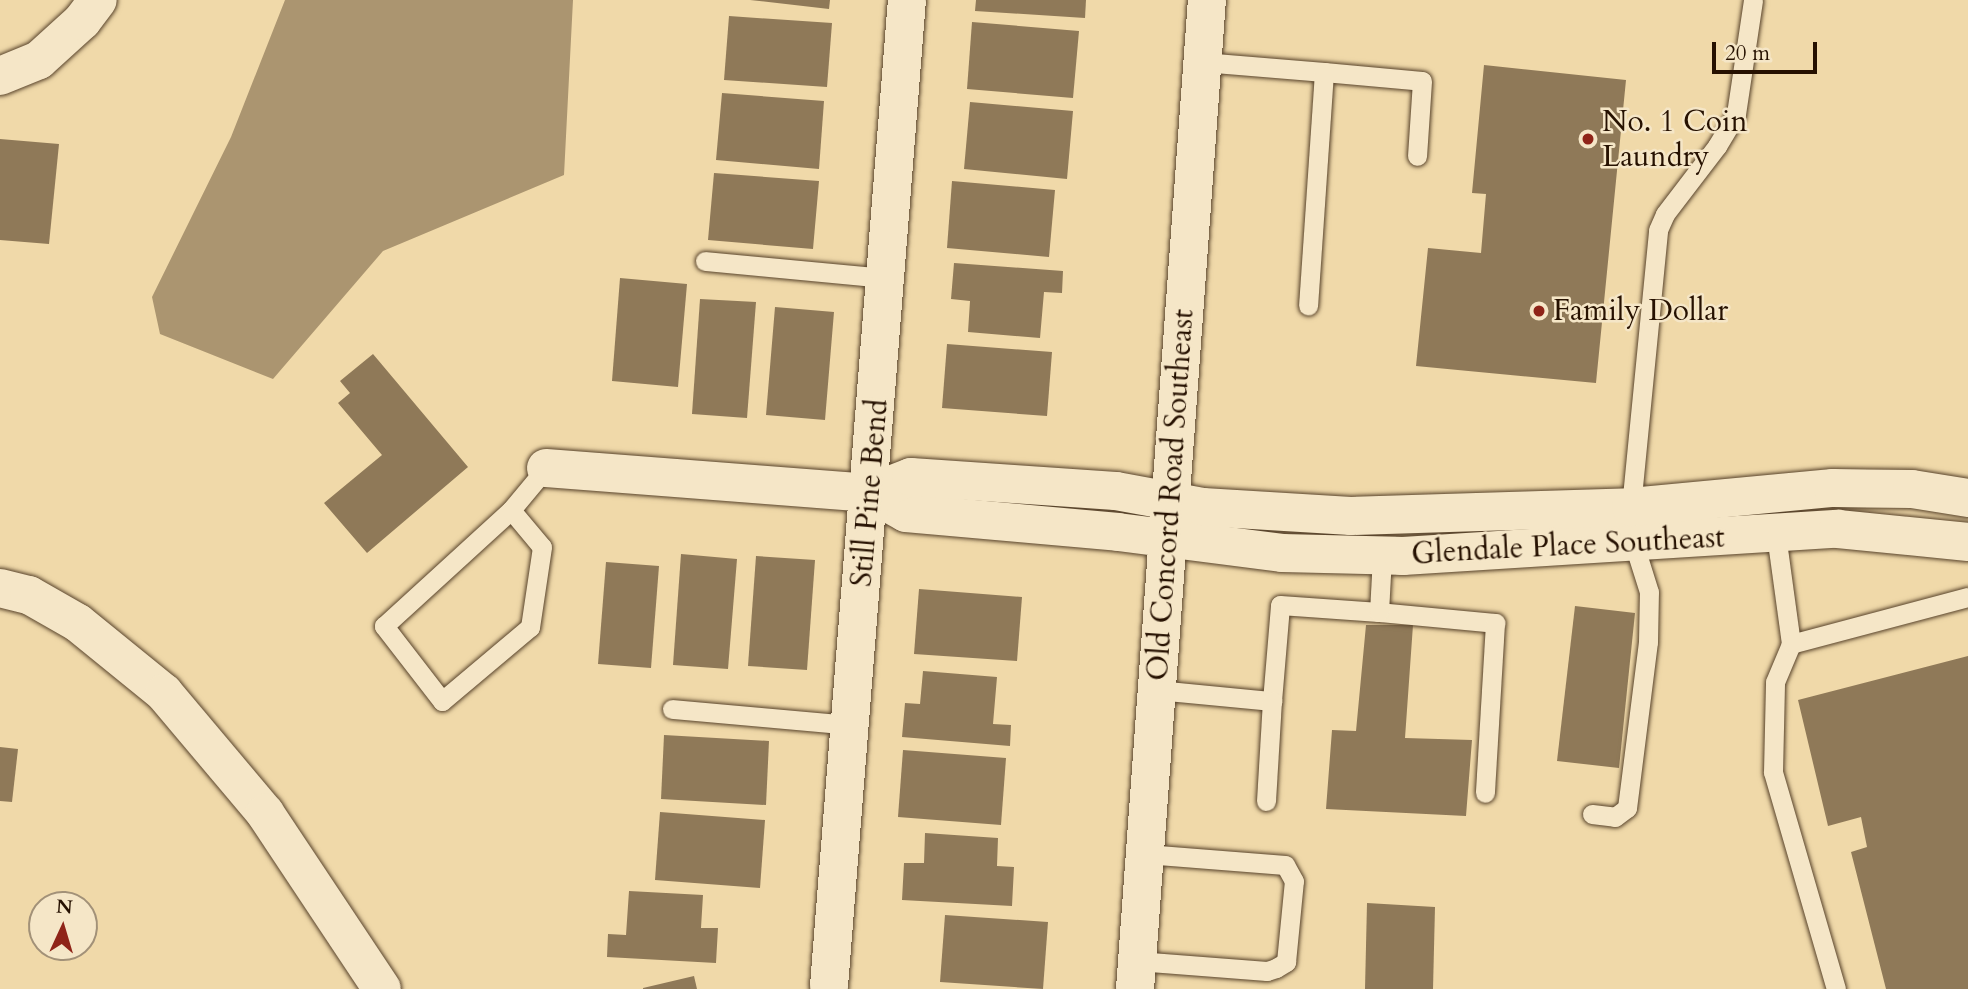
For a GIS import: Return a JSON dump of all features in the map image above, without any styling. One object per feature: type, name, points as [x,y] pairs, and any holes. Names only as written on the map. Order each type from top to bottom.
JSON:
[{"type":"street","points":[[0,76],[39,60],[63,41],[98,0]]},
{"type":"street","name":"Still Pine Bend","points":[[829,986],[907,0]]},
{"type":"street","name":"Old Concord Road Southeast","points":[[1136,975],[1207,0]]},
{"type":"street","points":[[547,468],[870,493]]},
{"type":"street","name":"Glendale Place Southeast","points":[[870,493],[911,477],[1116,491],[1171,502],[1351,516],[1630,507],[1769,492],[1873,488],[1968,498]]},
{"type":"street","points":[[1008,522],[1011,483]]},
{"type":"street","name":"Glendale Place Southeast","points":[[870,493],[906,513],[1282,553],[1382,556],[1872,530],[1968,542]]},
{"type":"street","points":[[0,588],[29,595],[78,623],[164,693],[265,813],[382,989]]},
{"type":"lane","points":[[1592,814],[1615,817],[1627,808],[1647,642],[1649,592],[1634,544],[1630,507],[1658,230],[1665,214],[1717,146],[1736,114],[1753,0]]},
{"type":"lane","points":[[1203,62],[1422,81],[1417,156]]},
{"type":"lane","points":[[1308,305],[1324,72]]},
{"type":"lane","points":[[705,261],[886,278]]},
{"type":"lane","points":[[511,510],[542,547],[530,627],[442,701],[384,626],[511,510],[547,468]]},
{"type":"lane","points":[[1769,492],[1791,645],[1775,682],[1773,772],[1836,989]]},
{"type":"lane","points":[[1379,612],[1382,556]]},
{"type":"lane","points":[[1791,645],[1968,597]]},
{"type":"lane","points":[[1266,801],[1280,605],[1495,623],[1485,793]]},
{"type":"lane","points":[[1157,691],[1272,701]]},
{"type":"lane","points":[[672,709],[851,725]]},
{"type":"lane","points":[[1136,975],[1267,971],[1276,968],[1286,962],[1294,881],[1285,865],[1145,854]]},
{"type":"shaded area","points":[[285,0],[573,0],[564,175],[383,251],[273,379],[160,334],[152,297],[231,137]]},
{"type":"building","points":[[750,0],[830,0],[829,9]]},
{"type":"building","points":[[976,0],[1086,0],[1085,18],[975,11]]},
{"type":"building","points":[[729,16],[832,23],[827,87],[724,80]]},
{"type":"building","points":[[972,22],[1079,31],[1073,98],[967,89]]},
{"type":"building","points":[[1484,65],[1626,80],[1596,383],[1416,366],[1428,248],[1481,253],[1486,194],[1472,193]]},
{"type":"building","points":[[722,93],[824,101],[819,169],[716,160]]},
{"type":"building","points":[[970,102],[1073,111],[1067,179],[964,169]]},
{"type":"building","points":[[0,139],[59,144],[49,244],[0,240]]},
{"type":"building","points":[[714,173],[819,181],[813,249],[708,240]]},
{"type":"building","points":[[952,181],[1055,190],[1049,257],[947,248]]},
{"type":"building","points":[[954,263],[1063,271],[1062,293],[1044,292],[1040,338],[968,332],[970,301],[951,299]]},
{"type":"building","points":[[620,278],[687,284],[678,387],[612,381]]},
{"type":"building","points":[[700,299],[756,302],[747,418],[692,414]]},
{"type":"building","points":[[775,307],[834,312],[825,420],[766,415]]},
{"type":"building","points":[[947,344],[1052,352],[1047,416],[942,408]]},
{"type":"building","points":[[373,354],[468,467],[367,553],[324,503],[382,455],[338,403],[350,393],[340,381]]},
{"type":"building","points":[[681,554],[737,559],[728,669],[673,665]]},
{"type":"building","points":[[756,556],[815,560],[807,670],[748,666]]},
{"type":"building","points":[[606,562],[659,566],[651,668],[598,664]]},
{"type":"building","points":[[919,589],[1022,597],[1017,661],[914,654]]},
{"type":"building","points":[[1575,606],[1635,613],[1619,768],[1557,761]]},
{"type":"building","points":[[1366,625],[1413,625],[1405,738],[1472,740],[1466,816],[1326,809],[1332,730],[1356,731]]},
{"type":"building","points":[[1968,656],[1968,989],[1886,989],[1851,852],[1867,847],[1861,817],[1828,826],[1798,700]]},
{"type":"building","points":[[923,671],[997,677],[993,724],[1011,725],[1010,746],[902,737],[905,703],[920,704]]},
{"type":"building","points":[[664,735],[769,741],[766,805],[661,799]]},
{"type":"building","points":[[0,747],[18,749],[12,802],[0,801]]},
{"type":"building","points":[[903,750],[1006,758],[1001,825],[898,817]]},
{"type":"building","points":[[660,812],[765,820],[760,888],[655,880]]},
{"type":"building","points":[[925,833],[998,838],[997,866],[1014,867],[1012,906],[902,900],[904,863],[924,863]]},
{"type":"building","points":[[629,891],[703,895],[701,928],[718,928],[716,963],[607,957],[608,934],[626,935]]},
{"type":"building","points":[[1367,903],[1435,907],[1433,989],[1365,989]]},
{"type":"building","points":[[945,915],[1048,922],[1043,989],[940,982]]},
{"type":"building","points":[[694,976],[697,989],[643,989],[643,988]]},
{"type":"place","name":"No. 1 Coin Laundry","points":[[1588,139]]},
{"type":"place","name":"Family Dollar","points":[[1539,311]]}]
